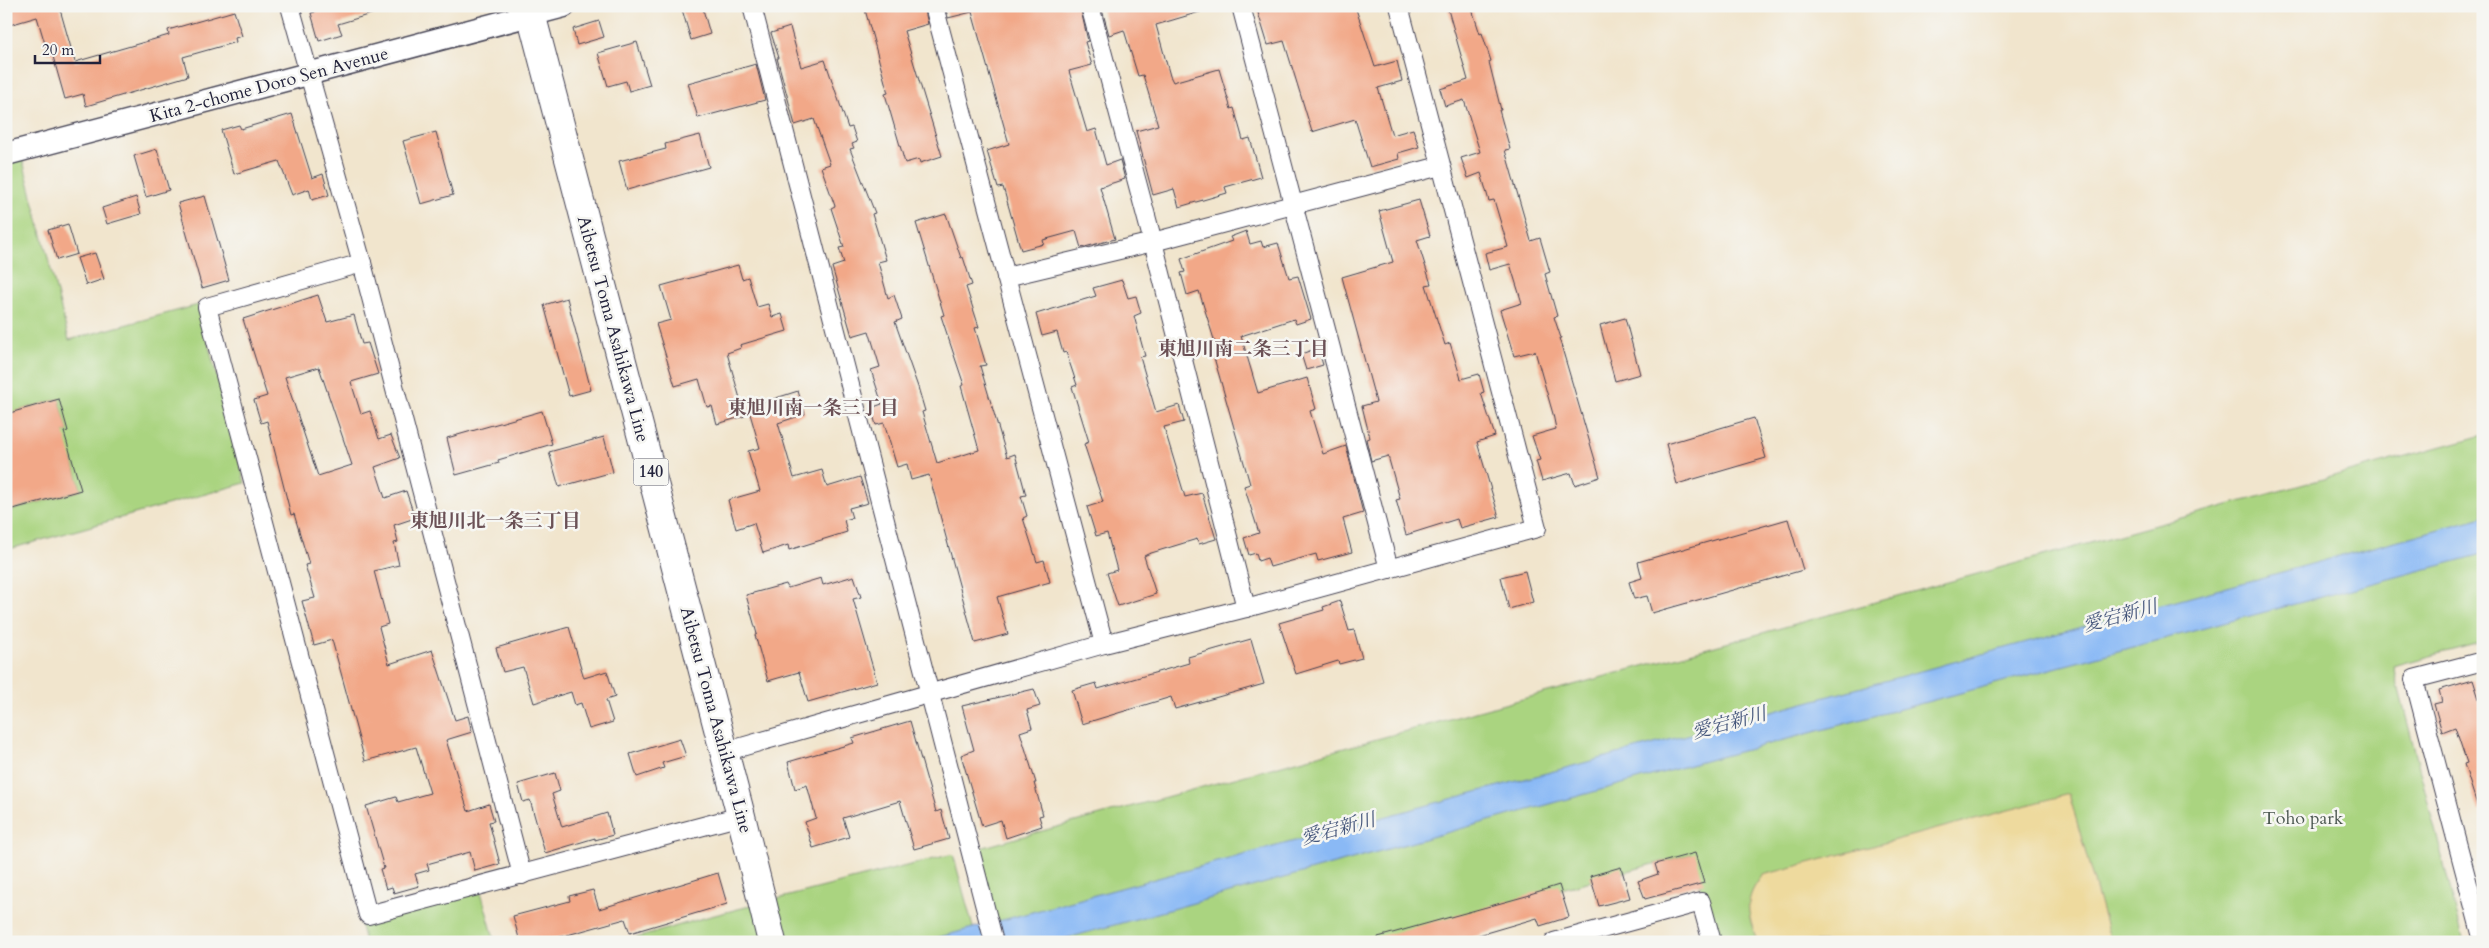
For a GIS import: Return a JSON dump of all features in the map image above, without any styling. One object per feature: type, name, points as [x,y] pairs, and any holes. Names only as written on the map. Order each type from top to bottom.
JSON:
[{"type":"main road","name":"Aibetsu Toma Asahikawa Line","points":[[530,11],[741,816],[770,936]]},
{"type":"street","points":[[290,6],[362,263],[522,874]]},
{"type":"street","name":"Kita 2-chome Doro Sen Avenue","points":[[6,154],[309,73],[530,11],[564,6]]},
{"type":"street","points":[[752,6],[931,694],[974,871],[994,942]]},
{"type":"street","points":[[934,6],[1104,644]]},
{"type":"street","points":[[1090,6],[1153,242],[1246,608]]},
{"type":"street","points":[[1241,6],[1389,568]]},
{"type":"street","points":[[724,752],[1104,644],[1246,608],[1537,528],[1399,6]]},
{"type":"street","points":[[1006,277],[1153,242],[1440,166]]},
{"type":"street","points":[[362,263],[207,307],[368,915],[741,816]]},
{"type":"street","points":[[2483,661],[2414,679],[2476,887],[2483,941]]},
{"type":"street","points":[[1554,942],[1701,902],[1712,942]]},
{"type":"green space","points":[[22,157],[69,340],[198,305],[245,483],[6,550],[6,503],[9,511],[81,490],[72,459],[31,471],[53,435],[68,431],[59,399],[6,414],[6,161]]},
{"type":"green space","name":"Toho park","points":[[2483,435],[2483,642],[2393,666],[2464,942],[1716,942],[1691,854],[1365,942],[1000,942],[973,850]]},
{"type":"green space","points":[[953,854],[977,942],[623,942],[707,917]]},
{"type":"green space","points":[[481,892],[495,942],[365,942],[360,922]]},
{"type":"sand","points":[[2069,794],[2111,942],[1757,942],[1749,915],[1749,907],[1752,892],[1763,875]]},
{"type":"water","points":[[2483,517],[2483,554],[1705,761],[1053,942],[921,942],[1669,740]]},
{"type":"building","points":[[6,6],[59,6],[75,62],[169,35],[168,30],[234,11],[242,36],[235,38],[236,42],[183,57],[188,76],[86,106],[83,94],[65,99],[52,53],[48,54],[37,17],[6,26]]},
{"type":"building","points":[[313,6],[381,6],[381,11],[338,24],[342,34],[319,41],[311,13],[315,12]]},
{"type":"building","points":[[681,6],[702,6],[710,34],[691,40]]},
{"type":"building","points":[[864,6],[924,6],[928,24],[904,31],[942,156],[920,163],[919,159],[905,163],[885,94],[888,93]]},
{"type":"building","points":[[945,6],[1080,6],[1088,41],[1085,42],[1092,65],[1069,71],[1087,132],[1096,129],[1106,165],[1120,160],[1125,179],[1100,187],[1115,239],[1081,248],[1076,231],[1043,240],[1044,244],[1021,250],[1003,187],[998,188],[987,151],[1009,144],[972,12],[948,18]]},
{"type":"building","points":[[1101,6],[1202,6],[1203,11],[1156,25],[1170,76],[1173,82],[1219,69],[1231,109],[1234,108],[1243,140],[1250,138],[1261,177],[1225,187],[1227,193],[1179,207],[1174,189],[1153,195],[1136,131],[1158,125],[1143,75],[1138,76],[1124,30],[1109,35]]},
{"type":"building","points":[[1256,6],[1355,6],[1375,67],[1397,61],[1402,81],[1378,88],[1392,135],[1413,129],[1419,147],[1398,153],[1399,159],[1370,167],[1355,119],[1312,132],[1284,41],[1268,45]]},
{"type":"building","points":[[1447,6],[1471,6],[1480,34],[1482,33],[1491,61],[1489,62],[1501,110],[1499,110],[1510,149],[1505,150],[1531,241],[1540,238],[1550,272],[1545,274],[1557,316],[1554,317],[1561,338],[1559,338],[1600,477],[1575,485],[1571,473],[1542,481],[1536,461],[1540,460],[1532,436],[1556,429],[1535,351],[1514,356],[1500,310],[1522,303],[1510,264],[1489,270],[1485,253],[1508,247],[1494,200],[1489,201],[1481,173],[1468,178],[1461,158],[1480,152],[1464,100],[1445,106],[1440,89],[1468,80]]},
{"type":"building","points":[[599,21],[604,37],[577,45],[573,29]]},
{"type":"building","points":[[790,27],[801,67],[825,60],[848,128],[852,127],[857,142],[852,144],[854,148],[850,149],[875,213],[872,214],[886,260],[878,262],[888,298],[894,295],[902,319],[895,322],[918,387],[925,411],[922,412],[937,463],[979,450],[961,386],[964,385],[941,316],[944,315],[916,223],[946,214],[961,258],[963,257],[972,285],[966,287],[979,327],[975,328],[986,365],[980,366],[1007,457],[1015,454],[1026,495],[1021,496],[1027,516],[1023,518],[1037,562],[1044,560],[1050,582],[997,597],[1008,634],[975,643],[929,475],[911,480],[907,464],[897,467],[884,423],[876,425],[871,408],[882,404],[871,370],[880,367],[869,331],[852,336],[832,267],[844,263],[839,248],[844,247],[831,208],[835,206],[821,167],[830,164],[814,119],[795,125],[771,33]]},
{"type":"building","points":[[637,42],[650,85],[629,91],[626,81],[608,86],[598,53]]},
{"type":"building","points":[[756,64],[765,100],[698,118],[688,83]]},
{"type":"building","points":[[292,114],[312,178],[323,174],[329,195],[312,200],[309,189],[292,195],[279,161],[234,174],[221,130],[239,125],[241,129]]},
{"type":"building","points":[[436,132],[453,195],[421,204],[403,141]]},
{"type":"building","points":[[700,135],[709,167],[627,190],[619,161],[666,149],[665,144]]},
{"type":"building","points":[[157,149],[169,190],[146,197],[134,156]]},
{"type":"building","points":[[205,196],[229,280],[202,288],[178,203]]},
{"type":"building","points":[[136,197],[141,214],[107,224],[102,208]]},
{"type":"building","points":[[1419,200],[1430,236],[1417,240],[1431,284],[1426,285],[1445,345],[1450,343],[1461,379],[1479,374],[1484,392],[1481,393],[1495,436],[1477,442],[1499,517],[1460,528],[1457,519],[1406,535],[1396,500],[1400,499],[1388,456],[1371,461],[1366,439],[1370,438],[1362,406],[1376,402],[1342,277],[1393,262],[1379,211]]},
{"type":"building","points":[[68,224],[77,254],[57,260],[48,230]]},
{"type":"building","points":[[1246,231],[1250,244],[1261,241],[1263,247],[1278,243],[1289,278],[1298,276],[1311,319],[1296,324],[1294,319],[1241,336],[1258,393],[1307,378],[1316,409],[1310,411],[1323,454],[1346,446],[1363,513],[1343,519],[1352,552],[1318,561],[1316,554],[1270,567],[1267,558],[1258,561],[1256,553],[1249,555],[1244,538],[1259,533],[1244,486],[1250,484],[1211,347],[1216,346],[1199,291],[1187,295],[1181,273],[1185,272],[1181,259],[1232,241],[1230,237]]},
{"type":"building","points":[[95,253],[104,279],[86,285],[77,258]]},
{"type":"building","points":[[738,265],[742,279],[748,277],[757,307],[768,304],[772,317],[782,314],[787,331],[740,345],[741,348],[727,353],[745,416],[717,424],[712,406],[707,407],[699,379],[675,386],[656,324],[671,320],[661,286]]},
{"type":"building","points":[[1122,280],[1128,298],[1136,296],[1141,313],[1134,316],[1145,356],[1140,357],[1156,412],[1179,405],[1184,422],[1164,427],[1185,497],[1202,493],[1216,539],[1199,544],[1197,539],[1144,556],[1156,594],[1118,606],[1107,573],[1117,570],[1107,533],[1096,536],[1087,507],[1103,502],[1084,444],[1089,442],[1072,387],[1077,385],[1066,352],[1063,353],[1057,332],[1042,336],[1036,314],[1096,296],[1093,288]]},
{"type":"building","points":[[318,295],[327,322],[354,315],[362,344],[368,343],[378,374],[351,382],[361,414],[370,411],[379,439],[391,435],[400,458],[375,467],[385,498],[406,491],[415,518],[394,525],[398,542],[394,543],[399,565],[374,571],[388,624],[379,627],[389,664],[432,650],[455,720],[468,716],[472,732],[446,740],[468,811],[489,804],[494,821],[489,822],[500,864],[475,871],[470,852],[427,864],[429,870],[415,874],[419,886],[394,893],[392,887],[386,889],[380,869],[384,868],[366,806],[396,797],[398,802],[430,793],[416,747],[365,761],[332,640],[314,645],[302,601],[315,598],[305,565],[309,564],[294,514],[291,515],[267,421],[261,423],[254,400],[267,396],[243,319]],"holes":[[[319,367],[352,465],[318,476],[285,377]]]},
{"type":"building","points":[[567,298],[591,390],[569,396],[544,305]]},
{"type":"building","points":[[1625,318],[1640,374],[1615,381],[1600,325]]},
{"type":"building","points":[[1318,348],[1323,365],[1306,370],[1301,354]]},
{"type":"building","points":[[798,391],[805,414],[778,423],[794,478],[822,470],[827,487],[860,477],[868,503],[849,508],[852,518],[844,520],[847,532],[789,550],[788,545],[763,553],[754,523],[736,529],[728,500],[760,491],[748,451],[760,448],[748,407]]},
{"type":"building","points":[[59,399],[68,431],[64,432],[81,490],[6,511],[6,414]]},
{"type":"building","points":[[542,411],[552,444],[498,460],[499,463],[456,475],[447,438]]},
{"type":"building","points":[[1754,418],[1766,458],[1677,484],[1666,444]]},
{"type":"building","points":[[604,437],[613,472],[559,487],[549,452]]},
{"type":"building","points":[[1788,519],[1803,570],[1652,613],[1647,596],[1634,599],[1629,582],[1642,578],[1638,562]]},
{"type":"building","points":[[1525,571],[1533,602],[1509,609],[1501,577]]},
{"type":"building","points":[[854,576],[861,597],[853,599],[877,682],[808,702],[799,672],[768,681],[746,595],[786,584],[788,588],[821,578],[823,585]]},
{"type":"building","points":[[1340,601],[1349,631],[1354,630],[1362,658],[1339,664],[1338,661],[1296,674],[1279,623],[1324,610],[1323,607]]},
{"type":"building","points":[[569,627],[584,678],[607,671],[615,697],[606,700],[613,722],[589,729],[581,703],[575,705],[571,692],[534,703],[523,667],[503,672],[496,648]]},
{"type":"building","points":[[1251,639],[1264,684],[1175,709],[1171,697],[1082,724],[1072,690],[1096,683],[1098,689],[1189,663],[1188,657]]},
{"type":"building","points":[[2473,680],[2483,711],[2483,810],[2479,811],[2464,764],[2467,763],[2455,727],[2442,732],[2434,704],[2442,702],[2439,690]]},
{"type":"building","points":[[1034,689],[1040,706],[1027,710],[1032,728],[1020,732],[1036,783],[1034,783],[1043,815],[1039,816],[1042,826],[1006,838],[1001,820],[982,826],[961,755],[974,750],[962,706]]},
{"type":"building","points":[[910,721],[936,812],[941,810],[949,839],[914,849],[900,801],[843,818],[849,837],[813,848],[805,822],[816,818],[807,785],[795,789],[788,762],[854,743],[852,738]]},
{"type":"building","points":[[680,739],[686,756],[662,763],[664,768],[637,777],[630,754]]},
{"type":"building","points":[[555,773],[560,791],[552,794],[562,827],[607,813],[613,835],[595,840],[595,838],[545,853],[530,800],[523,802],[518,784]]},
{"type":"building","points":[[1695,853],[1704,883],[1645,899],[1638,881],[1658,874],[1655,864]]},
{"type":"building","points":[[1621,867],[1630,898],[1599,906],[1590,876]]},
{"type":"building","points":[[718,873],[727,904],[630,933],[625,919],[542,942],[520,942],[513,916],[570,901],[569,896],[593,890],[599,909]]},
{"type":"building","points":[[1559,885],[1569,917],[1540,926],[1537,918],[1455,942],[1379,942],[1378,937],[1530,895]]},
{"type":"district","name":"東旭川南二条三丁目","points":[[1243,349]]},
{"type":"district","name":"東旭川南一条三丁目","points":[[813,408]]},
{"type":"district","name":"東旭川北一条三丁目","points":[[495,521]]},
{"type":"water label","name":"愛宕新川","points":[[2120,616]]},
{"type":"water label","name":"愛宕新川","points":[[1729,723]]},
{"type":"water label","name":"愛宕新川","points":[[1338,829]]}]
